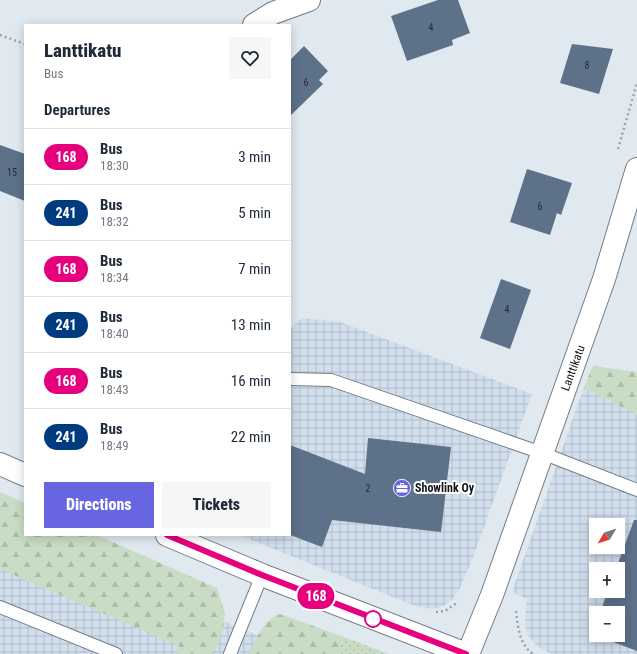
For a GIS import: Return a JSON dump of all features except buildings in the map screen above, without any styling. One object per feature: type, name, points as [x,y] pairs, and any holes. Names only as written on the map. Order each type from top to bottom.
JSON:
[{"type":"street","points":[[256,24],[273,13],[309,0]]},
{"type":"street","name":"Lanttikatu","points":[[467,654],[492,595],[604,279],[629,227],[637,169]]},
{"type":"street","points":[[0,464],[24,475]]},
{"type":"street","points":[[169,536],[262,575],[467,654]]},
{"type":"lane","points":[[291,379],[331,380],[542,453],[637,490]]},
{"type":"lane","points":[[230,654],[262,575]]},
{"type":"lane","points":[[0,607],[102,651],[116,654]]},
{"type":"path","points":[[0,35],[24,44]]},
{"type":"path","points":[[515,604],[520,637],[526,649],[533,654]]},
{"type":"shaded area","points":[[302,318],[340,322],[532,394],[472,560],[460,588],[452,600],[443,606],[432,609],[415,606],[241,536],[291,536],[291,328]]},
{"type":"shaded area","points":[[584,387],[637,415],[637,654],[553,654],[545,651],[536,645],[527,634],[525,620],[527,599],[512,592]]},
{"type":"shaded area","points":[[0,546],[224,621],[257,635],[268,654],[0,654]]},
{"type":"green space","points":[[593,366],[637,372],[637,415],[584,387]]},
{"type":"green space","points":[[0,492],[24,503],[24,536],[99,536],[217,588],[225,613],[223,628],[213,654],[176,654],[179,646],[0,569]]},
{"type":"green space","points":[[280,614],[344,637],[337,654],[249,654],[257,636],[265,625]]},
{"type":"green space","points":[[344,637],[389,654],[337,654]]},
{"type":"bus line","name":"168","points":[[169,536],[262,575],[466,654]]},
{"type":"place","name":"Showlink Oy","points":[[402,488]]}]
